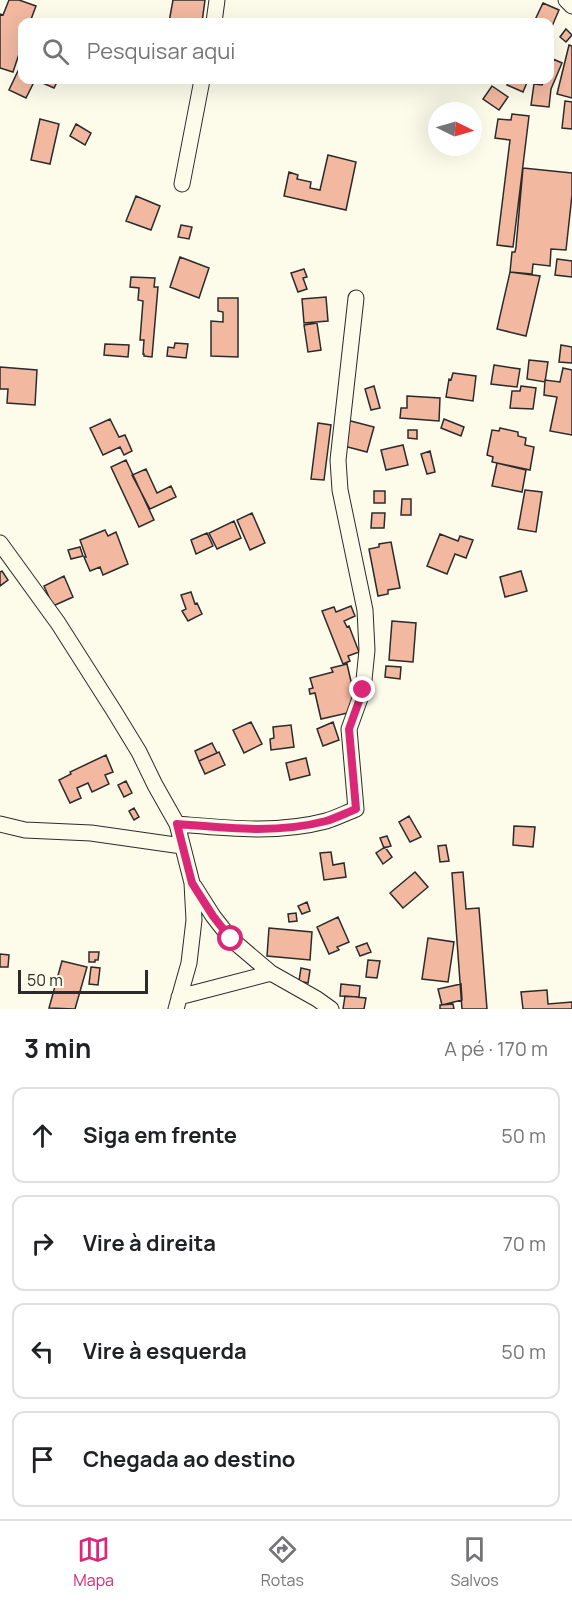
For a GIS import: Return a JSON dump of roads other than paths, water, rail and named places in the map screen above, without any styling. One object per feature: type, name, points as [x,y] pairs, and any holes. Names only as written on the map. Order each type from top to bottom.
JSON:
[{"type":"street","points":[[215,18],[217,0]]},
{"type":"street","points":[[566,0],[572,6]]},
{"type":"street","points":[[182,184],[201,84]]},
{"type":"street","points":[[177,824],[270,829],[308,825],[356,809],[349,729],[363,690],[367,650],[365,610],[340,489],[338,460],[356,298]]},
{"type":"street","points":[[0,543],[58,623],[114,711],[139,752],[177,824],[192,883],[194,920],[189,963],[177,1003]]},
{"type":"street","points":[[0,824],[25,830],[91,833],[182,846]]},
{"type":"street","points":[[192,883],[231,939],[271,973],[331,1009]]},
{"type":"street","points":[[177,1003],[271,973]]}]
